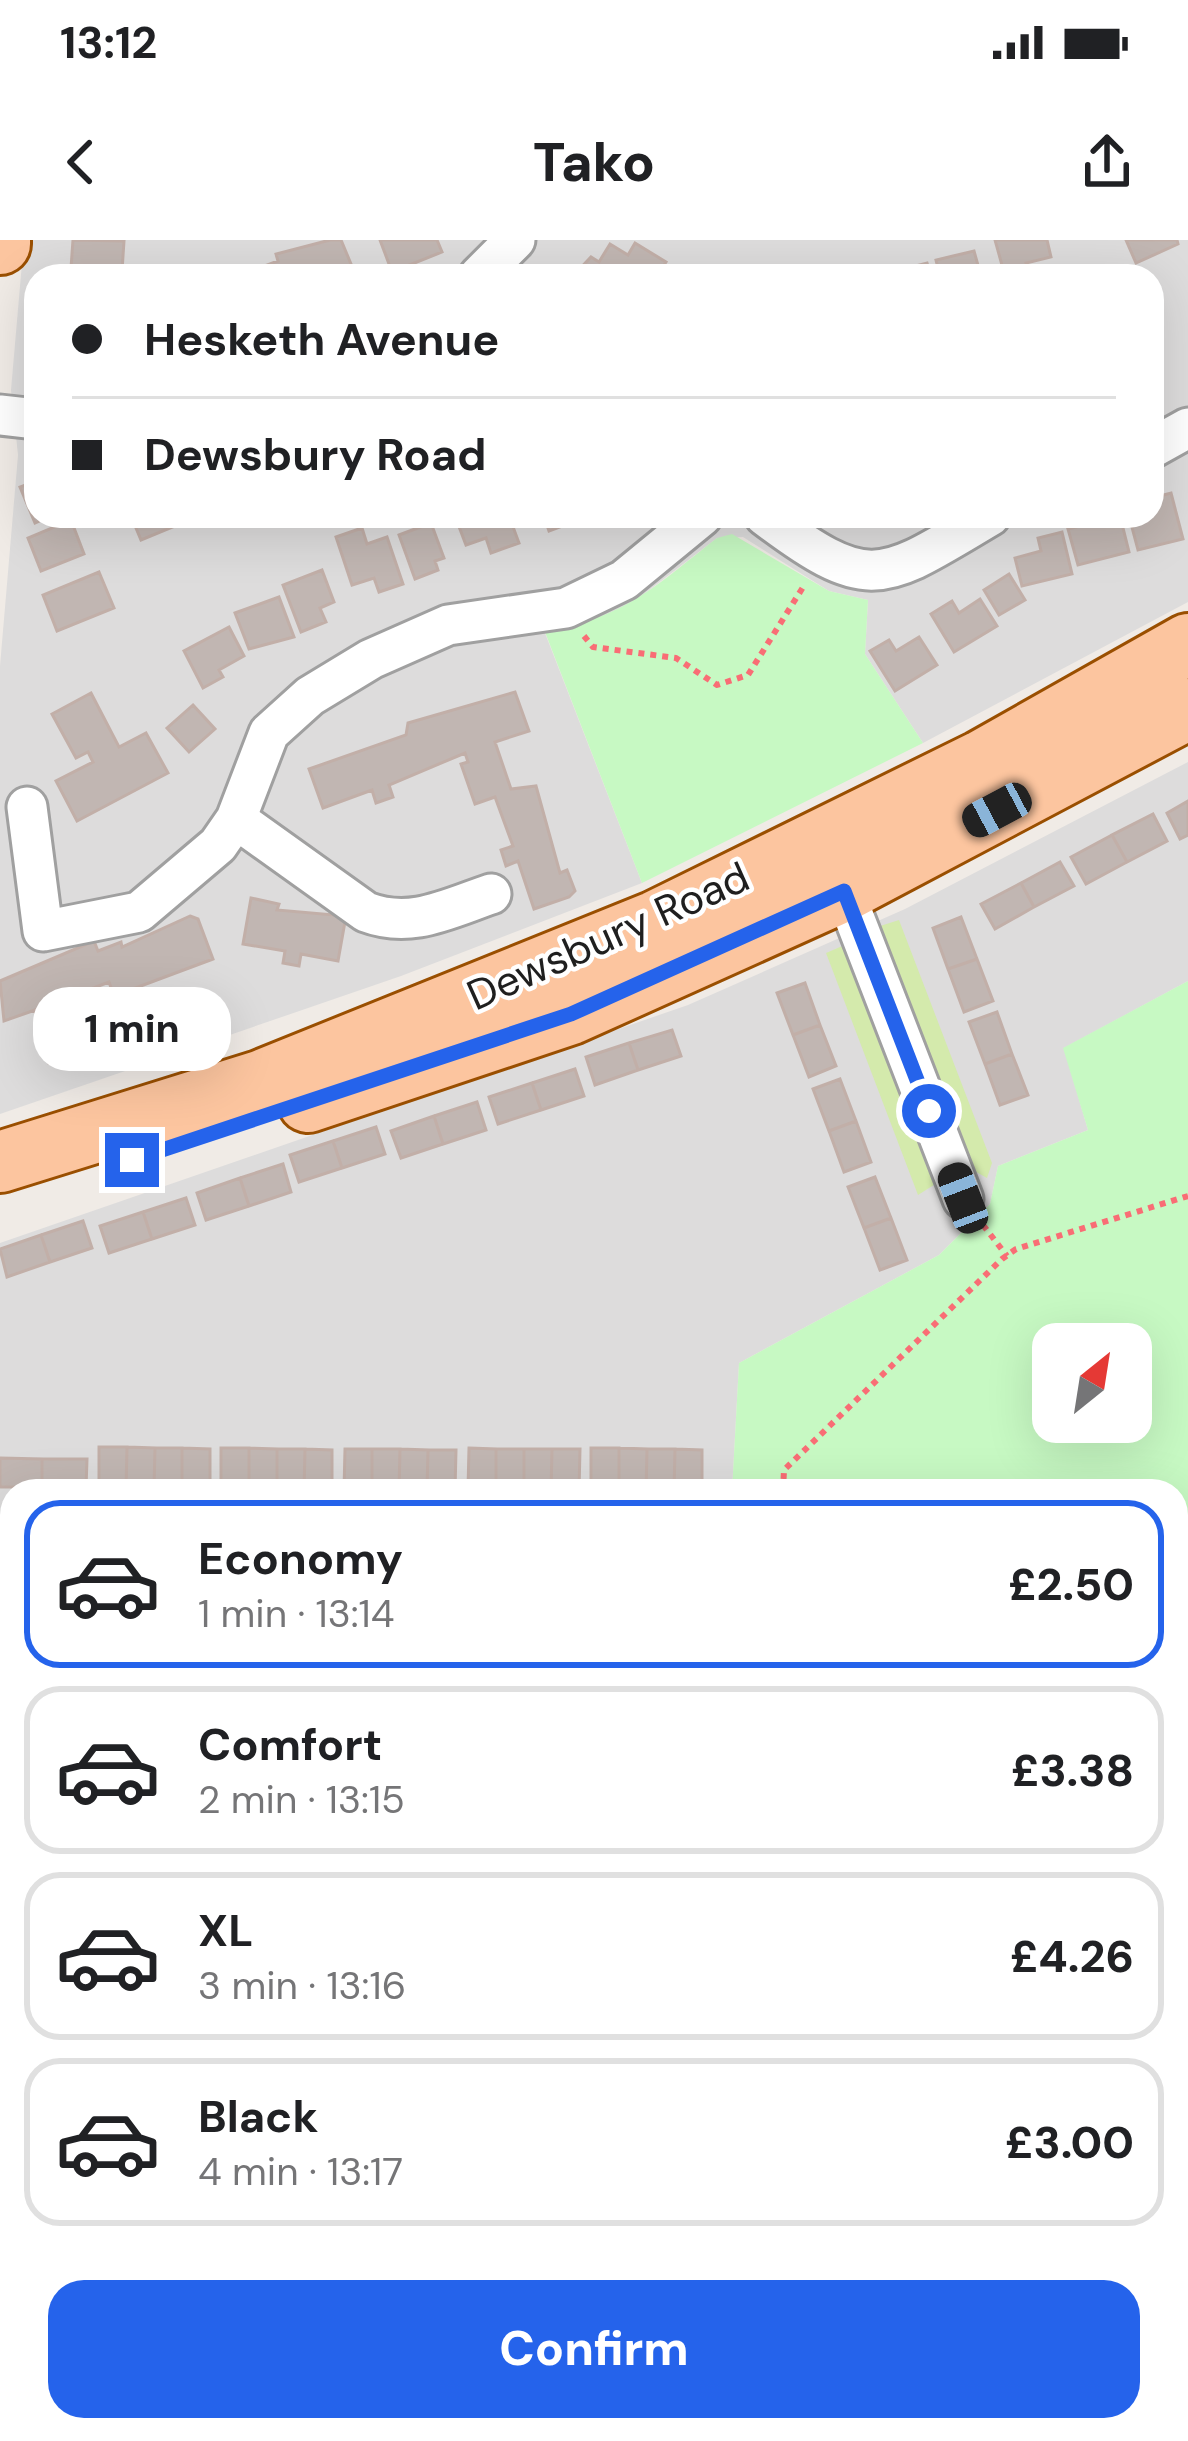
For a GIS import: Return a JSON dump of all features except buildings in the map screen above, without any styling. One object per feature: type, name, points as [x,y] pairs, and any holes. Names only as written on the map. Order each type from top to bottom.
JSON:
[{"type":"main road","name":"Dewsbury Road","points":[[0,1162],[260,1081],[656,921],[981,761],[1188,644]]},
{"type":"main road","name":"Dewsbury Road","points":[[0,1204],[571,1014],[844,891],[1188,709]]},
{"type":"street","points":[[491,264],[515,240]]},
{"type":"street","points":[[27,807],[43,931],[139,912],[218,845],[236,819],[269,734],[310,696],[371,659],[448,625],[566,608],[624,580],[687,528]]},
{"type":"street","points":[[781,528],[821,557],[870,574],[896,570],[969,528]]},
{"type":"street","points":[[236,819],[366,912],[391,921],[418,920],[491,894]]},
{"type":"street","points":[[844,891],[963,1198]]},
{"type":"path","points":[[593,647],[676,658],[717,685],[748,675],[821,557]]},
{"type":"path","points":[[784,1479],[784,1469],[1006,1256],[1188,1196]]},
{"type":"shaded area","points":[[24,240],[1188,240],[1188,602],[923,743],[865,654],[868,600],[829,591],[743,537],[717,538],[635,601],[599,621],[545,633],[642,883],[401,976],[0,1114],[0,666],[18,455],[11,390]]},
{"type":"shaded area","points":[[1188,762],[1188,981],[1064,1048],[1088,1130],[998,1166],[990,1204],[939,1255],[739,1363],[733,1479],[0,1479],[0,1243],[688,1005],[905,909]]},
{"type":"green space","points":[[732,534],[829,591],[868,600],[865,654],[923,743],[642,883],[545,632],[619,608],[717,538]]},
{"type":"green space","points":[[899,920],[992,1163],[987,1178],[967,1167],[877,927]]},
{"type":"green space","points":[[847,944],[937,1183],[918,1195],[826,953]]},
{"type":"green space","points":[[1188,981],[1188,1479],[733,1479],[739,1363],[939,1255],[990,1204],[998,1166],[1088,1130],[1063,1048]]},
{"type":"route","points":[[132,1160],[571,1014],[844,891],[929,1111]]}]
